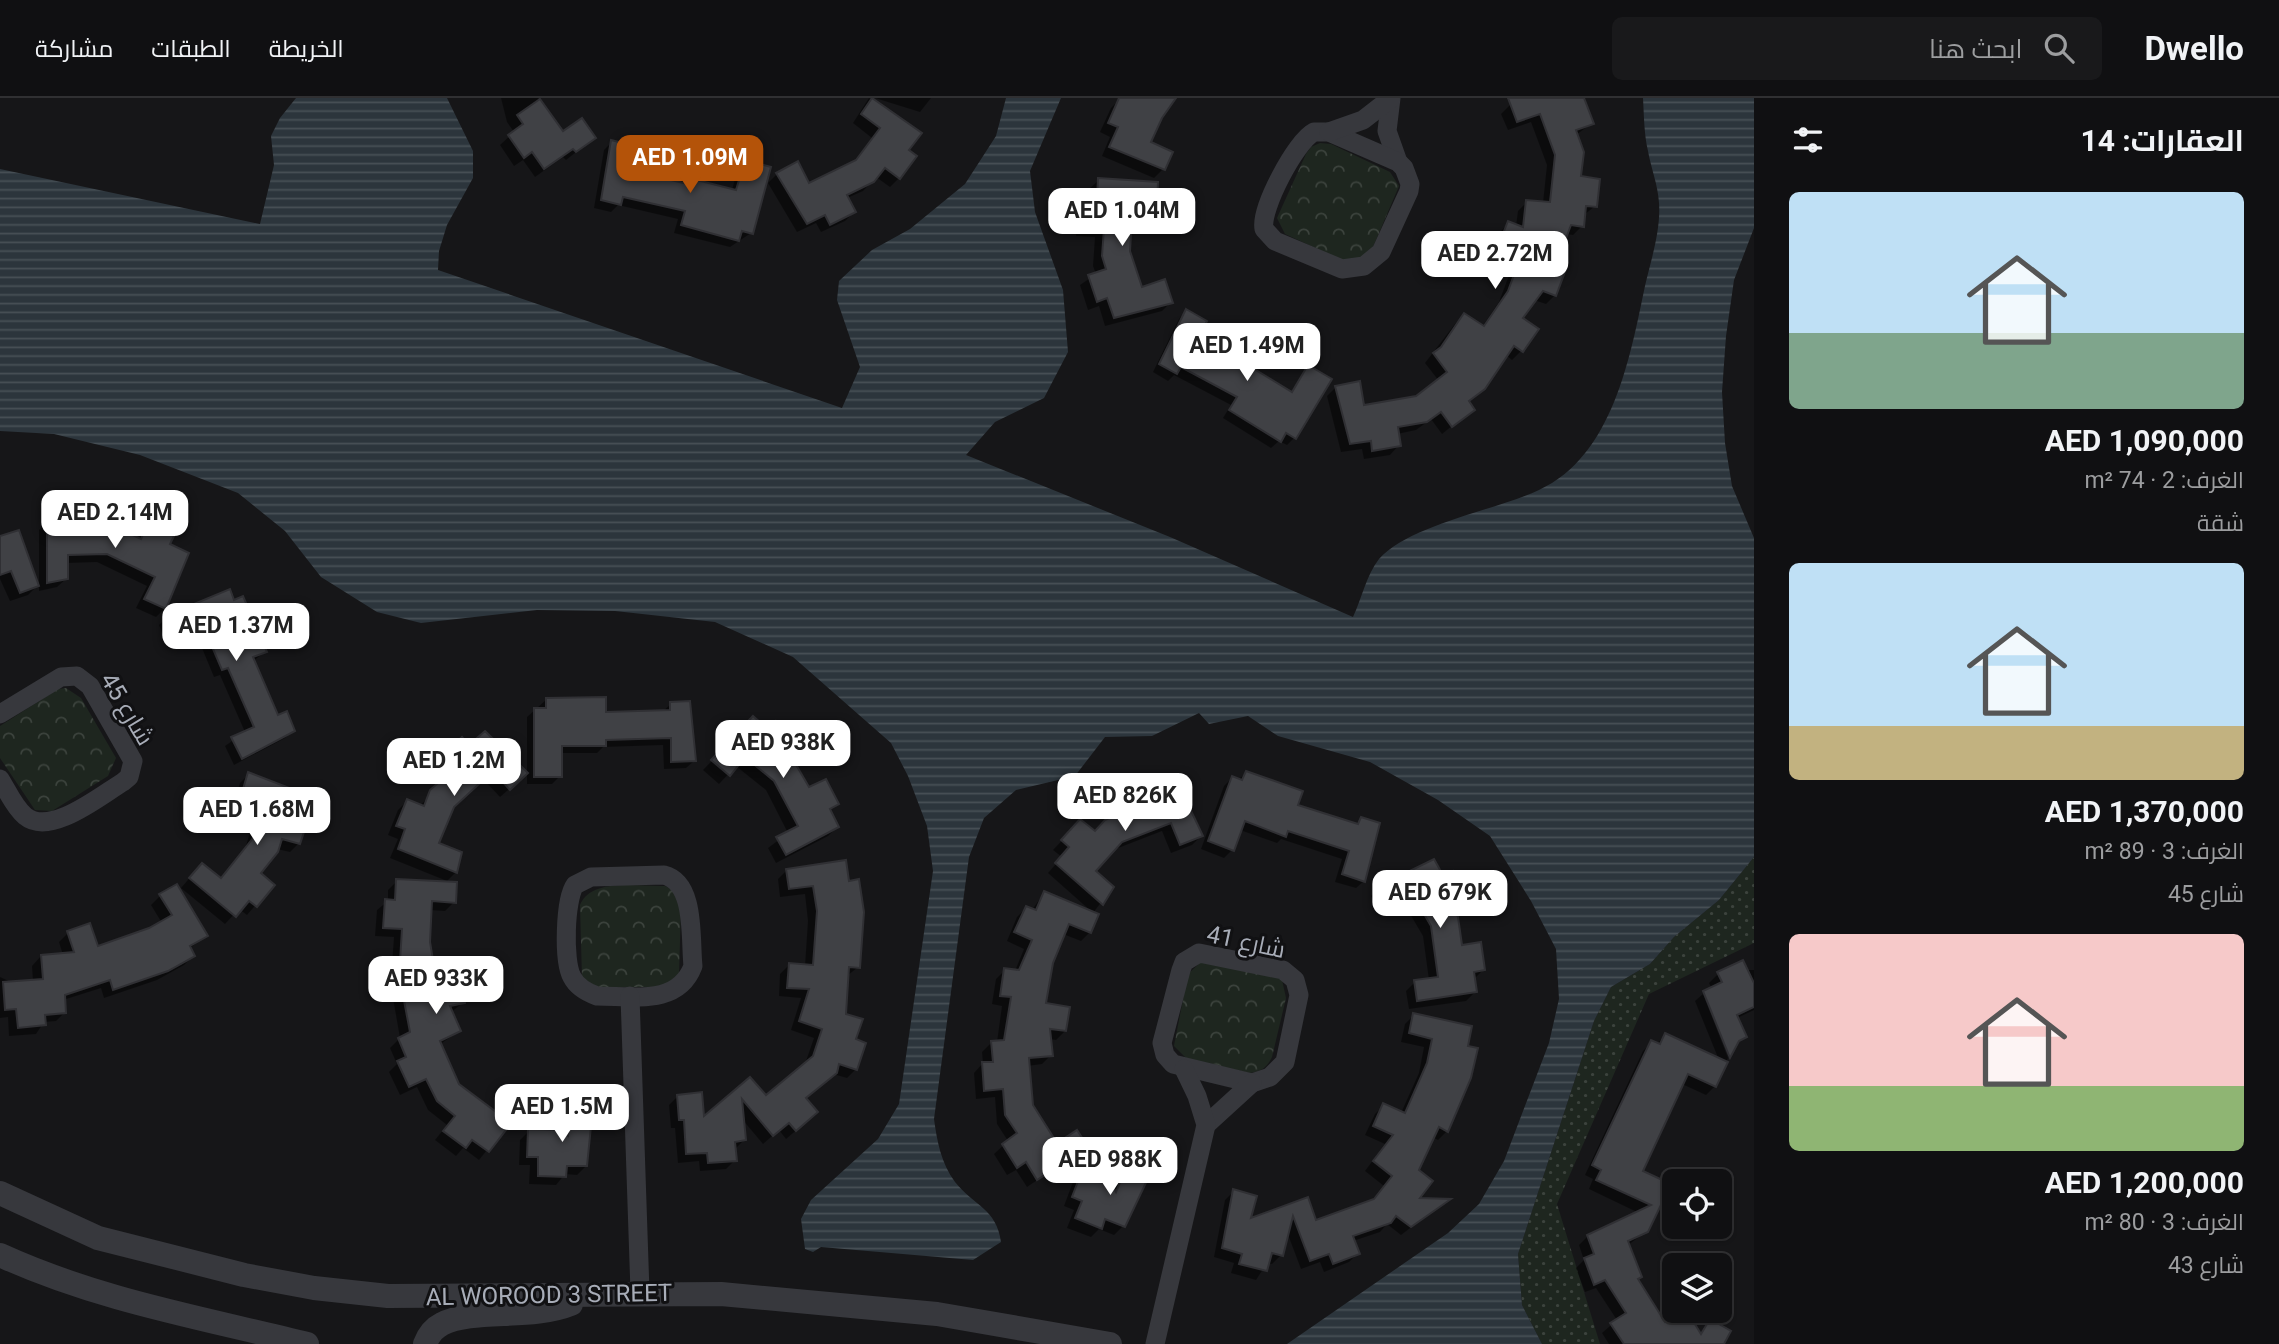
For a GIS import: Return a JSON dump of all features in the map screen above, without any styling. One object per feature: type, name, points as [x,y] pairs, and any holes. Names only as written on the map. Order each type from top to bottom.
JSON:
[{"type":"street","points":[[1391,98],[1387,131],[1398,162],[1408,176],[1409,191],[1381,251],[1364,267],[1342,269],[1275,241],[1264,229],[1264,213],[1301,141],[1314,132],[1329,132],[1363,120],[1391,98]]},
{"type":"street","points":[[1329,132],[1398,162]]},
{"type":"street","name":"شارع 45","points":[[0,715],[61,677],[77,676],[90,686],[133,761],[129,777],[123,782],[59,820],[40,822],[0,810]]},
{"type":"street","points":[[0,779],[23,815]]},
{"type":"street","points":[[664,875],[683,887],[693,966],[689,976],[673,992],[662,996],[630,996],[597,996],[578,986],[572,978],[568,967],[568,901],[575,884],[582,879],[664,875]]},
{"type":"street","name":"شارع 41","points":[[1199,953],[1283,970],[1298,988],[1285,1062],[1270,1077],[1252,1083],[1206,1125],[1197,1096],[1184,1069],[1173,1064],[1165,1055],[1162,1043],[1164,1031],[1184,962],[1199,953]]},
{"type":"street","points":[[630,996],[640,1292]]},
{"type":"street","points":[[1184,1069],[1252,1083]]},
{"type":"street","points":[[1155,1344],[1206,1125]]},
{"type":"street","name":"AL WOROOD 3 STREET","points":[[0,1194],[98,1238],[232,1273],[314,1288],[388,1296],[640,1292],[722,1294],[937,1314],[1110,1344]]},
{"type":"street","points":[[0,1255],[36,1271],[134,1303],[307,1344]]},
{"type":"street","points":[[425,1344],[428,1336],[441,1324],[457,1318],[544,1312],[595,1294]]},
{"type":"green space","points":[[1320,143],[1331,144],[1390,172],[1399,186],[1370,254],[1346,262],[1285,234],[1277,218],[1306,154],[1311,147]]},
{"type":"green space","points":[[66,688],[81,698],[116,758],[108,776],[52,811],[35,810],[0,758],[0,726],[58,689]]},
{"type":"green space","points":[[1754,857],[1754,943],[1649,994],[1557,1204],[1600,1344],[1542,1344],[1522,1305],[1518,1254],[1594,1021],[1611,987],[1650,964],[1674,937],[1719,900]]},
{"type":"green space","points":[[617,885],[665,886],[673,890],[681,906],[679,975],[663,987],[597,987],[582,978],[580,905],[586,896],[595,890]]},
{"type":"green space","points":[[1201,962],[1275,975],[1282,980],[1286,998],[1272,1057],[1260,1070],[1250,1073],[1186,1058],[1174,1046],[1188,974]]},
{"type":"shaded area","points":[[296,98],[447,98],[473,151],[473,178],[447,225],[439,251],[438,270],[842,408],[860,367],[837,300],[839,281],[872,250],[910,229],[965,184],[996,136],[1006,98],[1061,98],[1030,171],[1035,212],[1063,290],[1068,352],[1044,398],[995,422],[966,455],[1170,537],[1353,617],[1367,580],[1379,559],[1393,547],[1454,519],[1539,490],[1564,474],[1585,454],[1601,429],[1614,402],[1633,343],[1658,224],[1658,196],[1647,145],[1643,98],[1754,98],[1754,228],[1734,280],[1722,392],[1725,443],[1732,486],[1754,538],[1754,857],[1719,900],[1674,937],[1650,964],[1611,987],[1594,1021],[1518,1254],[1522,1305],[1542,1344],[1287,1344],[1448,1233],[1479,1204],[1504,1161],[1549,1043],[1559,999],[1556,949],[1531,901],[1490,836],[1438,800],[1370,762],[1278,736],[1248,716],[1209,724],[1199,713],[1152,736],[1105,737],[1075,776],[1016,790],[984,818],[969,857],[934,1119],[940,1152],[950,1175],[995,1222],[1001,1242],[973,1260],[821,1247],[813,1252],[805,1249],[801,1219],[811,1200],[878,1139],[899,1104],[933,871],[927,826],[908,776],[891,743],[793,657],[715,622],[615,611],[537,610],[421,623],[377,612],[321,577],[285,531],[238,493],[140,455],[54,434],[0,431],[0,169],[260,224],[274,165],[271,136],[280,118]]},
{"type":"building","points":[[872,98],[922,133],[909,150],[917,156],[900,179],[885,168],[874,182],[847,195],[856,212],[830,225],[825,215],[807,224],[776,173],[798,161],[809,183],[856,160],[880,128],[861,114]]},
{"type":"building","points":[[1119,98],[1176,98],[1162,118],[1151,142],[1173,152],[1165,170],[1109,147],[1118,127],[1108,123]]},
{"type":"building","points":[[1508,98],[1584,98],[1594,124],[1576,130],[1584,152],[1581,176],[1600,179],[1597,207],[1586,206],[1584,227],[1571,225],[1556,265],[1566,269],[1556,296],[1543,291],[1523,318],[1539,329],[1523,352],[1514,346],[1485,389],[1469,401],[1475,410],[1452,427],[1441,412],[1427,422],[1398,427],[1401,446],[1372,451],[1371,441],[1350,444],[1335,386],[1360,381],[1364,405],[1416,396],[1447,372],[1433,353],[1441,347],[1464,313],[1484,326],[1508,291],[1522,253],[1499,244],[1508,221],[1523,227],[1526,200],[1550,202],[1555,155],[1540,114],[1517,122]]},
{"type":"building","points":[[540,99],[563,131],[582,118],[596,138],[576,152],[573,149],[544,169],[532,152],[524,158],[508,135],[523,124],[517,115]]},
{"type":"building","points":[[611,140],[635,146],[629,170],[692,185],[693,179],[736,190],[745,160],[771,167],[753,234],[742,231],[739,241],[681,225],[685,211],[623,197],[621,205],[601,200]]},
{"type":"building","points":[[1098,178],[1158,182],[1157,203],[1133,201],[1130,251],[1142,287],[1165,279],[1173,303],[1114,318],[1107,298],[1097,302],[1088,275],[1106,269],[1102,256],[1104,228],[1084,227],[1086,199],[1097,199]]},
{"type":"building","points":[[1186,309],[1207,321],[1195,342],[1251,374],[1254,369],[1292,392],[1308,365],[1332,379],[1296,439],[1286,433],[1281,442],[1229,410],[1237,397],[1181,367],[1177,374],[1159,364]]},
{"type":"building","points":[[96,507],[97,526],[113,526],[141,539],[149,522],[175,534],[170,544],[189,553],[166,609],[144,599],[155,577],[107,554],[68,555],[68,579],[47,583],[47,519],[68,519],[68,508]]},
{"type":"building","points":[[19,530],[39,586],[20,593],[11,571],[0,575],[0,536]]},
{"type":"building","points":[[230,589],[234,600],[243,596],[267,652],[253,657],[278,715],[287,711],[295,731],[242,759],[231,737],[254,727],[228,668],[222,670],[205,630],[176,642],[165,616]]},
{"type":"building","points":[[606,697],[606,712],[670,710],[670,702],[690,701],[696,761],[671,762],[671,738],[606,740],[606,746],[562,746],[562,777],[534,777],[534,708],[546,708],[546,698]]},
{"type":"building","points":[[753,716],[769,730],[776,721],[798,740],[785,754],[795,763],[809,787],[826,779],[839,804],[830,809],[839,827],[786,855],[776,837],[798,826],[774,781],[745,757],[730,776],[711,760]]},
{"type":"building","points":[[485,731],[528,773],[510,790],[493,771],[454,807],[439,843],[462,852],[457,873],[398,849],[405,829],[396,826],[407,799],[424,806],[430,790],[453,770],[441,756],[462,737],[469,745]]},
{"type":"building","points":[[1246,771],[1303,791],[1298,805],[1358,824],[1361,817],[1380,823],[1365,882],[1342,874],[1349,851],[1288,831],[1286,837],[1245,821],[1234,851],[1208,841],[1232,776],[1242,780]]},
{"type":"building","points":[[248,772],[305,794],[299,814],[309,817],[300,844],[282,839],[278,852],[261,873],[275,885],[257,907],[249,901],[236,917],[189,878],[202,863],[221,878],[253,838],[264,803],[241,796]]},
{"type":"building","points":[[1154,779],[1158,789],[1177,781],[1203,836],[1180,845],[1171,823],[1122,842],[1096,871],[1114,887],[1103,905],[1055,863],[1069,847],[1061,840],[1080,819],[1095,831],[1105,820],[1134,807],[1127,790]]},
{"type":"building","points":[[1434,859],[1444,877],[1453,871],[1468,896],[1451,906],[1458,917],[1462,945],[1481,942],[1485,970],[1474,972],[1477,992],[1417,1001],[1414,980],[1438,977],[1431,926],[1413,895],[1392,907],[1379,886]]},
{"type":"building","points":[[846,860],[849,881],[859,879],[864,912],[860,968],[849,967],[846,1014],[863,1019],[856,1039],[866,1043],[857,1070],[839,1064],[837,1073],[806,1098],[818,1112],[796,1131],[789,1123],[773,1136],[742,1099],[746,1140],[735,1142],[737,1161],[708,1163],[707,1153],[686,1154],[684,1120],[679,1120],[677,1095],[702,1092],[704,1116],[750,1077],[766,1095],[813,1056],[822,1029],[799,1021],[809,989],[787,988],[789,963],[813,965],[817,911],[813,886],[789,889],[786,869]]},
{"type":"building","points":[[396,879],[457,882],[456,903],[432,901],[430,942],[437,984],[461,979],[465,1003],[450,1006],[461,1031],[440,1041],[459,1084],[495,1111],[509,1092],[526,1104],[489,1152],[472,1140],[466,1148],[443,1131],[455,1116],[437,1101],[426,1079],[409,1087],[397,1061],[406,1057],[398,1038],[410,1032],[402,990],[391,992],[386,964],[400,961],[402,929],[383,928],[385,899],[395,900]]},
{"type":"building","points":[[177,884],[208,936],[190,946],[195,956],[168,971],[113,990],[110,980],[65,995],[66,1013],[45,1015],[46,1025],[18,1028],[16,1009],[5,1010],[3,982],[43,979],[41,955],[74,952],[67,931],[90,923],[98,946],[149,928],[172,915],[159,894]]},
{"type":"building","points":[[1044,891],[1099,914],[1091,933],[1069,924],[1053,963],[1046,1003],[1070,1007],[1066,1031],[1050,1029],[1053,1056],[1029,1058],[1033,1105],[1057,1143],[1077,1130],[1088,1147],[1037,1180],[1026,1162],[1017,1168],[1002,1144],[1017,1133],[1005,1115],[1003,1089],[984,1091],[982,1062],[993,1062],[991,1041],[1004,1040],[1011,997],[1000,996],[1004,968],[1019,970],[1032,940],[1014,932],[1026,906],[1036,910]]},
{"type":"building","points":[[1743,960],[1754,983],[1754,1007],[1737,1015],[1747,1037],[1739,1041],[1730,1058],[1703,991],[1722,982],[1717,972]]},
{"type":"building","points":[[1413,1013],[1472,1026],[1468,1046],[1478,1048],[1471,1078],[1448,1132],[1439,1127],[1419,1170],[1433,1181],[1420,1198],[1451,1199],[1411,1227],[1396,1216],[1391,1223],[1353,1236],[1360,1254],[1333,1264],[1329,1254],[1310,1261],[1293,1216],[1283,1256],[1272,1253],[1267,1271],[1239,1264],[1242,1254],[1222,1248],[1233,1189],[1257,1196],[1251,1218],[1308,1197],[1316,1220],[1374,1199],[1392,1176],[1373,1161],[1393,1135],[1373,1126],[1383,1103],[1405,1113],[1427,1063],[1432,1039],[1409,1033]]},
{"type":"building","points":[[1665,1033],[1728,1062],[1716,1087],[1688,1074],[1643,1171],[1662,1180],[1662,1203],[1648,1232],[1628,1241],[1642,1277],[1638,1279],[1662,1317],[1662,1323],[1694,1323],[1701,1334],[1708,1323],[1717,1323],[1731,1331],[1724,1344],[1624,1344],[1610,1323],[1626,1313],[1605,1280],[1594,1285],[1584,1258],[1594,1254],[1587,1235],[1651,1205],[1596,1180],[1601,1170],[1592,1165],[1651,1040],[1660,1044]]},
{"type":"building","points":[[569,1106],[593,1106],[587,1166],[567,1166],[566,1177],[538,1176],[538,1157],[527,1157],[528,1129],[559,1130],[568,1136]]},
{"type":"building","points":[[1128,1163],[1151,1172],[1125,1227],[1105,1219],[1102,1229],[1075,1218],[1082,1201],[1072,1197],[1082,1171],[1110,1182],[1116,1192]]}]
